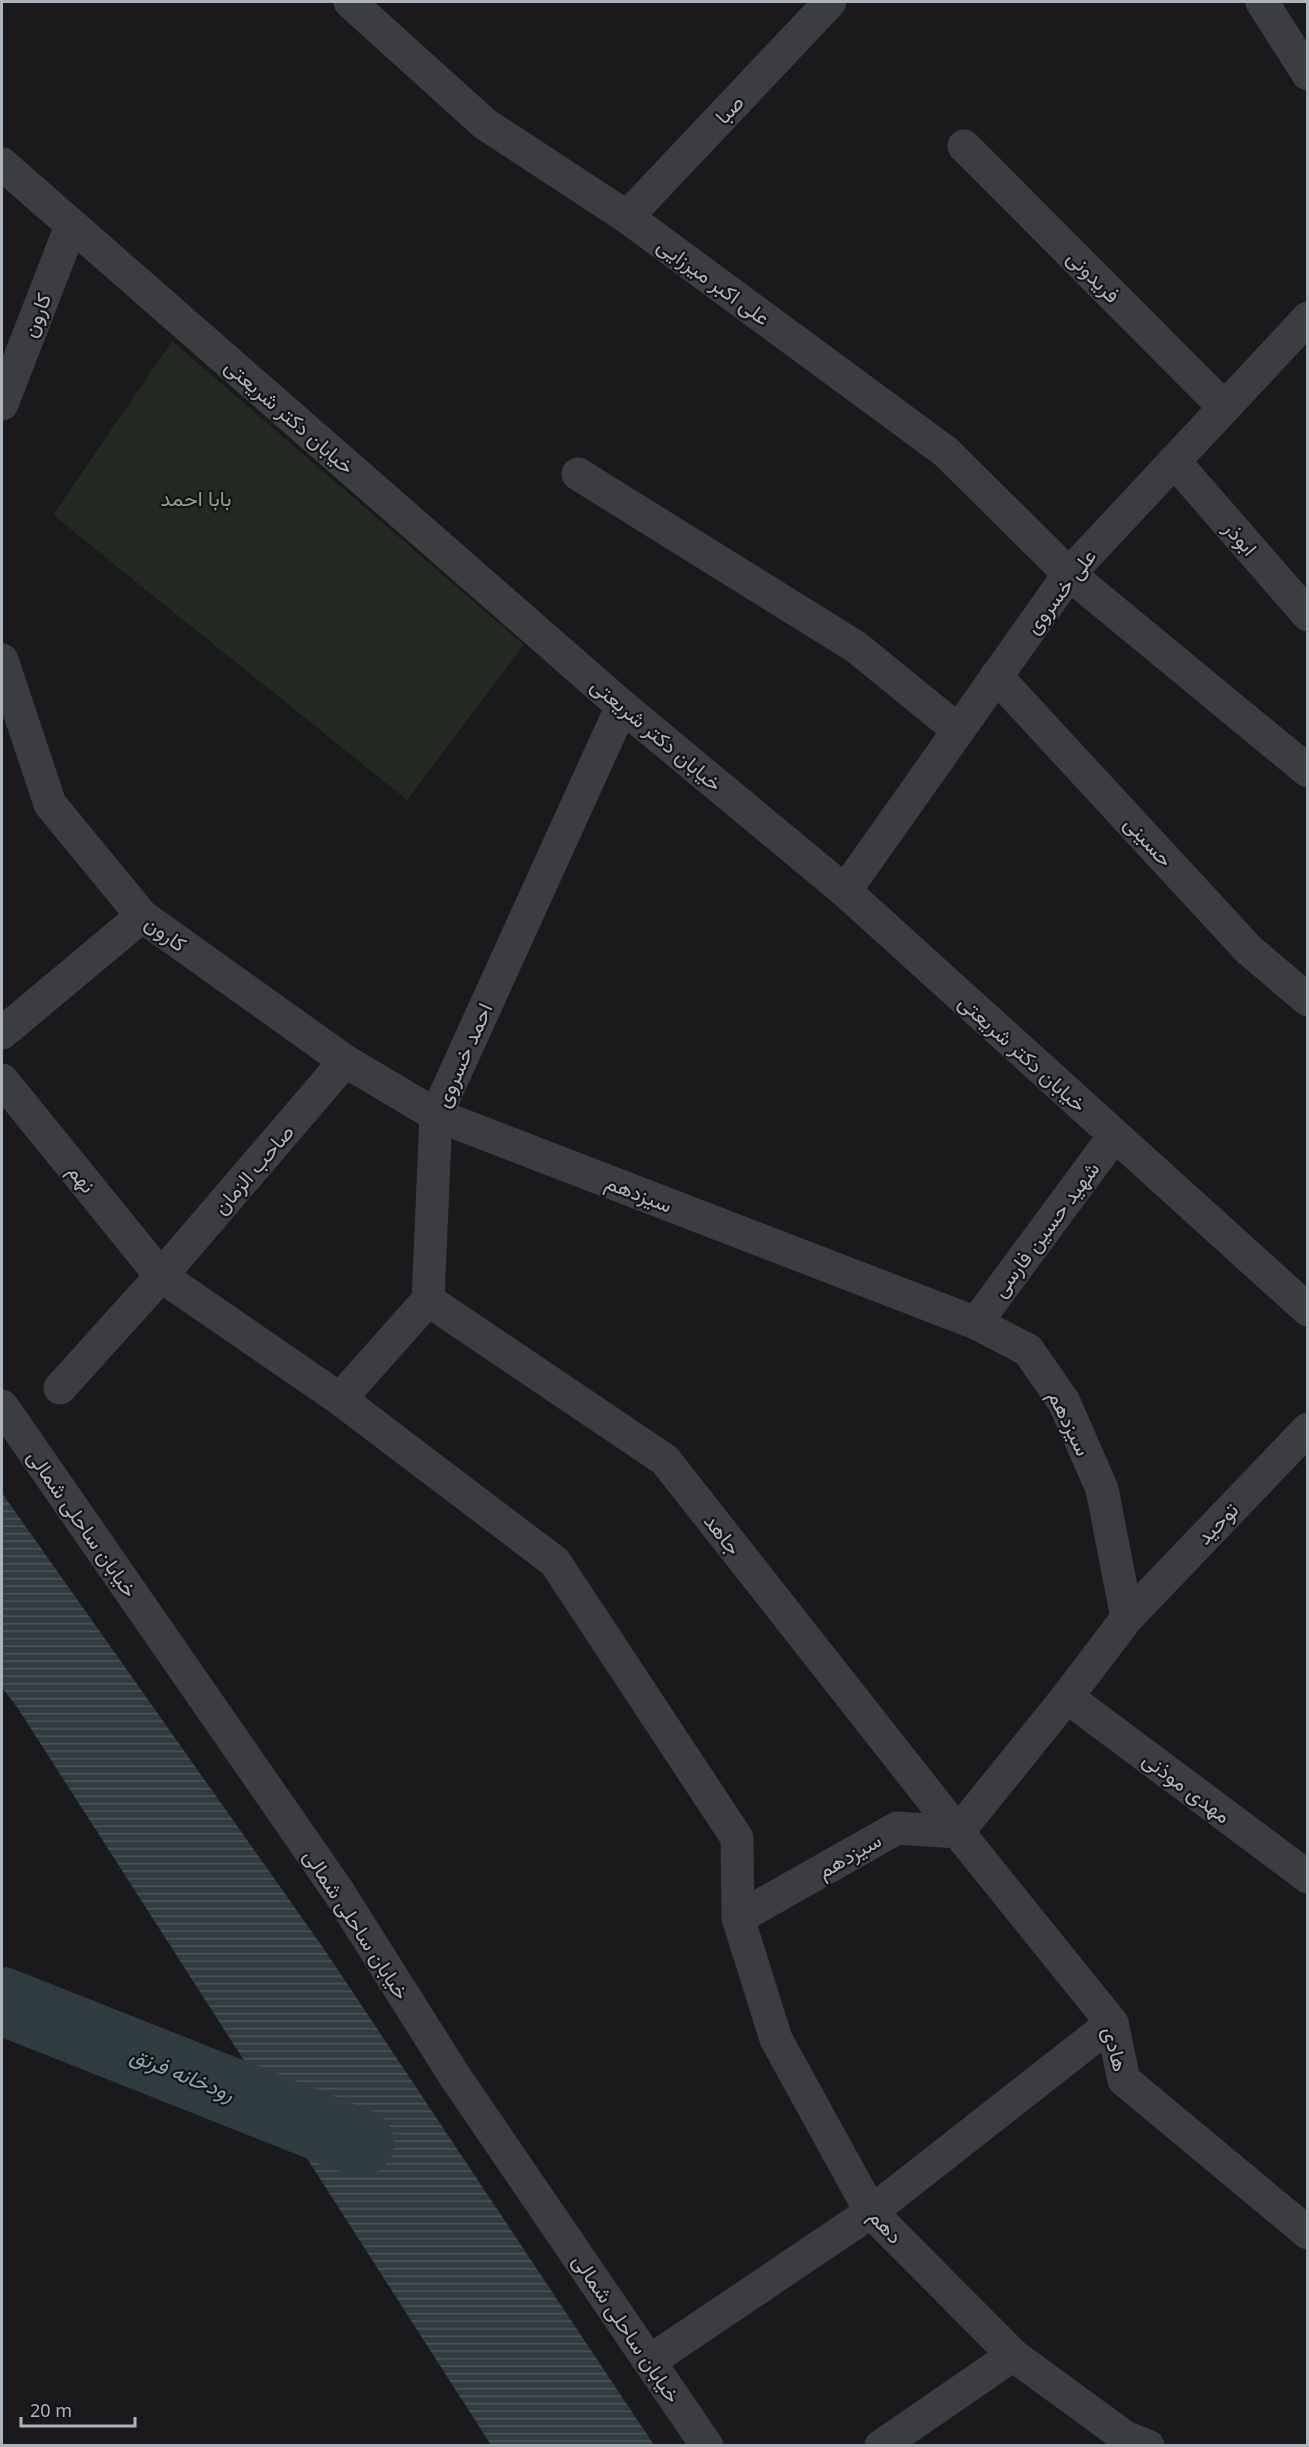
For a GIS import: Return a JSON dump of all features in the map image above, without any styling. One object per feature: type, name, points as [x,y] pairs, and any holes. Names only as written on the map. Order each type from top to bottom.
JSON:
[{"type":"street","name":"علی اکبر میرزایی","points":[[350,2],[485,124],[627,217],[946,452],[1069,574],[1308,771]]},
{"type":"street","name":"صبا","points":[[627,217],[830,2]]},
{"type":"street","points":[[1262,2],[1308,74]]},
{"type":"street","name":"فریدونی","points":[[964,146],[1224,407]]},
{"type":"street","name":"خیابان دکتر شریعتی","points":[[2,164],[622,706],[845,891],[1308,1310]]},
{"type":"street","name":"کارون","points":[[2,404],[71,226]]},
{"type":"street","name":"علی خسروی","points":[[845,891],[1069,574],[1308,318]]},
{"type":"street","name":"ابوذر","points":[[1174,460],[1308,615]]},
{"type":"street","points":[[578,474],[856,647],[958,730]]},
{"type":"street","name":"کارون","points":[[2,660],[50,804],[142,916],[345,1061],[436,1115]]},
{"type":"street","name":"حسینی","points":[[996,676],[1249,950],[1308,1000]]},
{"type":"street","name":"احمد خسروی","points":[[428,1300],[436,1115],[622,706]]},
{"type":"street","points":[[2,1032],[142,916]]},
{"type":"street","name":"صاحب الزمان","points":[[60,1388],[161,1276],[345,1061]]},
{"type":"street","name":"نهم","points":[[2,1080],[161,1276],[340,1399]]},
{"type":"street","name":"سیزدهم","points":[[436,1115],[976,1323],[1028,1350],[1064,1402],[1102,1489],[1127,1618]]},
{"type":"street","name":"شهید حسین فارسی","points":[[976,1323],[1114,1136]]},
{"type":"street","points":[[340,1399],[428,1300]]},
{"type":"street","name":"جاهد","points":[[428,1300],[665,1460],[958,1832]]},
{"type":"street","name":"دهم","points":[[340,1399],[555,1562],[737,1838],[738,1918],[776,2039],[871,2212],[1013,2355],[1125,2436],[1148,2445]]},
{"type":"street","name":"خیابان ساحلی شمالی","points":[[2,1406],[338,1891],[454,2075],[707,2445]]},
{"type":"street","name":"توحید","points":[[1127,1618],[1308,1429]]},
{"type":"street","points":[[958,1832],[1127,1618]]},
{"type":"street","name":"مهدی موذنی","points":[[1066,1697],[1308,1877]]},
{"type":"street","name":"سیزدهم","points":[[738,1918],[897,1828],[958,1832]]},
{"type":"street","name":"هادی","points":[[958,1832],[1112,2023],[1124,2080],[1308,2233]]},
{"type":"street","points":[[650,2361],[871,2212],[1112,2023]]},
{"type":"street","points":[[880,2445],[1013,2355]]},
{"type":"green space","name":"بابا احمد","points":[[172,341],[524,645],[407,800],[53,515]]},
{"type":"shaded area","points":[[2,1493],[324,1949],[654,2445],[491,2445],[17,1707],[2,1688]]},
{"type":"waterway","name":"رودخانه فرنق","points":[[2,2001],[360,2143]]}]
